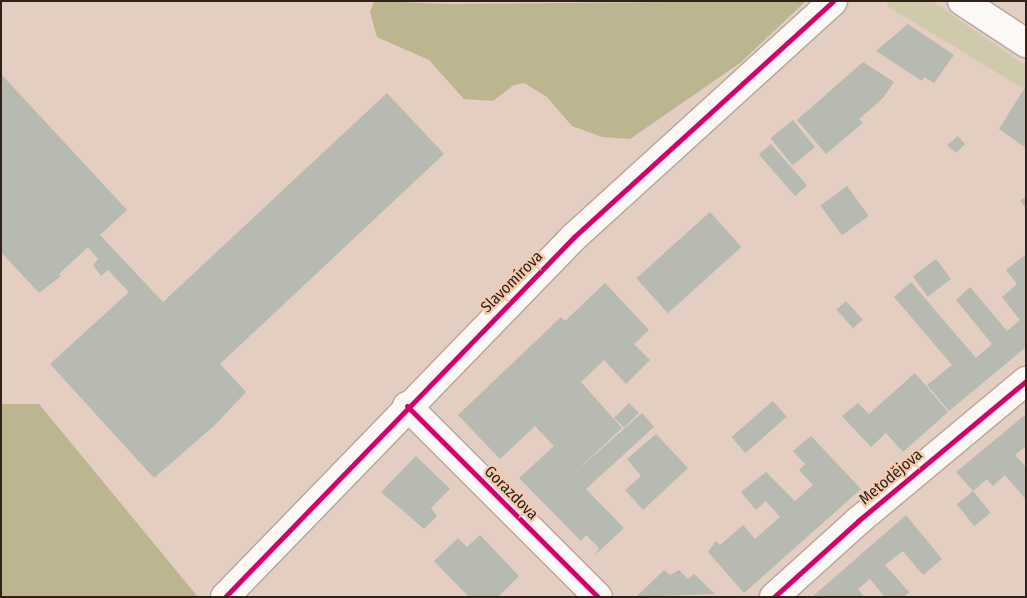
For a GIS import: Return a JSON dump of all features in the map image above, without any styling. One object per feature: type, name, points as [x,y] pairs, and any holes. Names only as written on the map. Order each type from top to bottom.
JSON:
[{"type":"street","name":"Slavomírova","points":[[225,597],[407,406],[574,238],[833,1]]},
{"type":"street","points":[[962,1],[1026,43]]},
{"type":"street","name":"Metodějova","points":[[774,597],[858,521],[1026,380]]},
{"type":"street","name":"Gorazdova","points":[[407,406],[598,597]]},
{"type":"shaded area","points":[[374,1],[448,4],[806,1],[740,63],[630,139],[602,137],[572,126],[547,97],[524,83],[514,85],[493,101],[464,99],[429,60],[377,37],[370,12]]},
{"type":"shaded area","points":[[888,1],[932,1],[1026,66],[1026,90],[887,6]]},
{"type":"shaded area","points":[[1,404],[39,404],[198,597],[1,597]]},
{"type":"building","points":[[908,24],[954,55],[934,83],[924,77],[922,81],[876,51]]},
{"type":"building","points":[[863,62],[894,82],[883,98],[859,119],[863,123],[826,154],[797,120]]},
{"type":"building","points":[[1,74],[127,210],[100,235],[163,302],[387,93],[444,154],[220,364],[246,392],[215,425],[154,478],[50,364],[129,292],[108,270],[101,276],[93,265],[98,259],[88,247],[59,274],[61,276],[39,293],[1,252]]},
{"type":"building","points":[[1024,89],[1026,90],[1026,148],[999,129]]},
{"type":"building","points":[[793,120],[815,147],[792,165],[770,138]]},
{"type":"building","points":[[958,136],[965,144],[956,153],[947,145]]},
{"type":"building","points":[[771,144],[807,186],[795,196],[759,154]]},
{"type":"building","points":[[847,186],[869,216],[842,235],[820,205]]},
{"type":"building","points":[[1026,196],[1026,208],[1020,201]]},
{"type":"building","points":[[710,212],[741,247],[668,313],[636,278]]},
{"type":"building","points":[[1026,254],[1026,347],[949,411],[927,385],[952,365],[894,297],[911,282],[976,358],[992,344],[956,300],[970,287],[1007,331],[1020,320],[1002,297],[1017,284],[1006,270]]},
{"type":"building","points":[[936,259],[951,279],[928,296],[913,276]]},
{"type":"building","points":[[605,283],[649,330],[634,344],[650,360],[626,384],[604,360],[581,382],[622,428],[574,473],[642,413],[654,427],[586,489],[624,528],[595,555],[599,548],[586,535],[581,541],[519,478],[554,446],[535,426],[500,459],[458,415],[561,317],[565,321]]},
{"type":"building","points":[[846,301],[863,320],[853,328],[836,310]]},
{"type":"building","points":[[915,373],[948,412],[903,452],[886,433],[871,447],[842,416],[858,403],[869,414]]},
{"type":"building","points":[[773,401],[787,417],[745,453],[731,437]]},
{"type":"building","points":[[629,403],[639,413],[624,428],[614,418]]},
{"type":"building","points":[[1026,414],[1026,446],[1015,455],[1026,467],[1026,500],[1005,475],[993,486],[987,479],[973,491],[956,472]]},
{"type":"building","points":[[656,434],[688,468],[643,510],[625,490],[641,476],[627,459]]},
{"type":"building","points":[[811,436],[861,489],[744,593],[708,552],[716,541],[720,545],[743,525],[755,539],[780,517],[766,501],[756,510],[741,492],[766,472],[795,501],[813,485],[799,470],[805,464],[793,451]]},
{"type":"building","points":[[416,456],[450,489],[431,508],[437,516],[424,529],[381,492]]},
{"type":"building","points":[[973,491],[991,513],[974,526],[957,504]]},
{"type":"building","points":[[906,515],[942,559],[923,575],[903,551],[885,565],[909,592],[904,597],[885,597],[870,579],[858,589],[864,597],[812,597]]},
{"type":"building","points":[[480,535],[519,576],[498,597],[469,597],[434,561],[458,538],[467,547]]},
{"type":"building","points":[[664,570],[670,575],[679,570],[688,579],[694,574],[715,594],[636,597]]},
{"type":"cycle path","points":[[225,597],[574,237],[833,1]]},
{"type":"cycle path","points":[[774,597],[858,521],[1026,381]]},
{"type":"cycle path","points":[[407,406],[598,597]]}]
